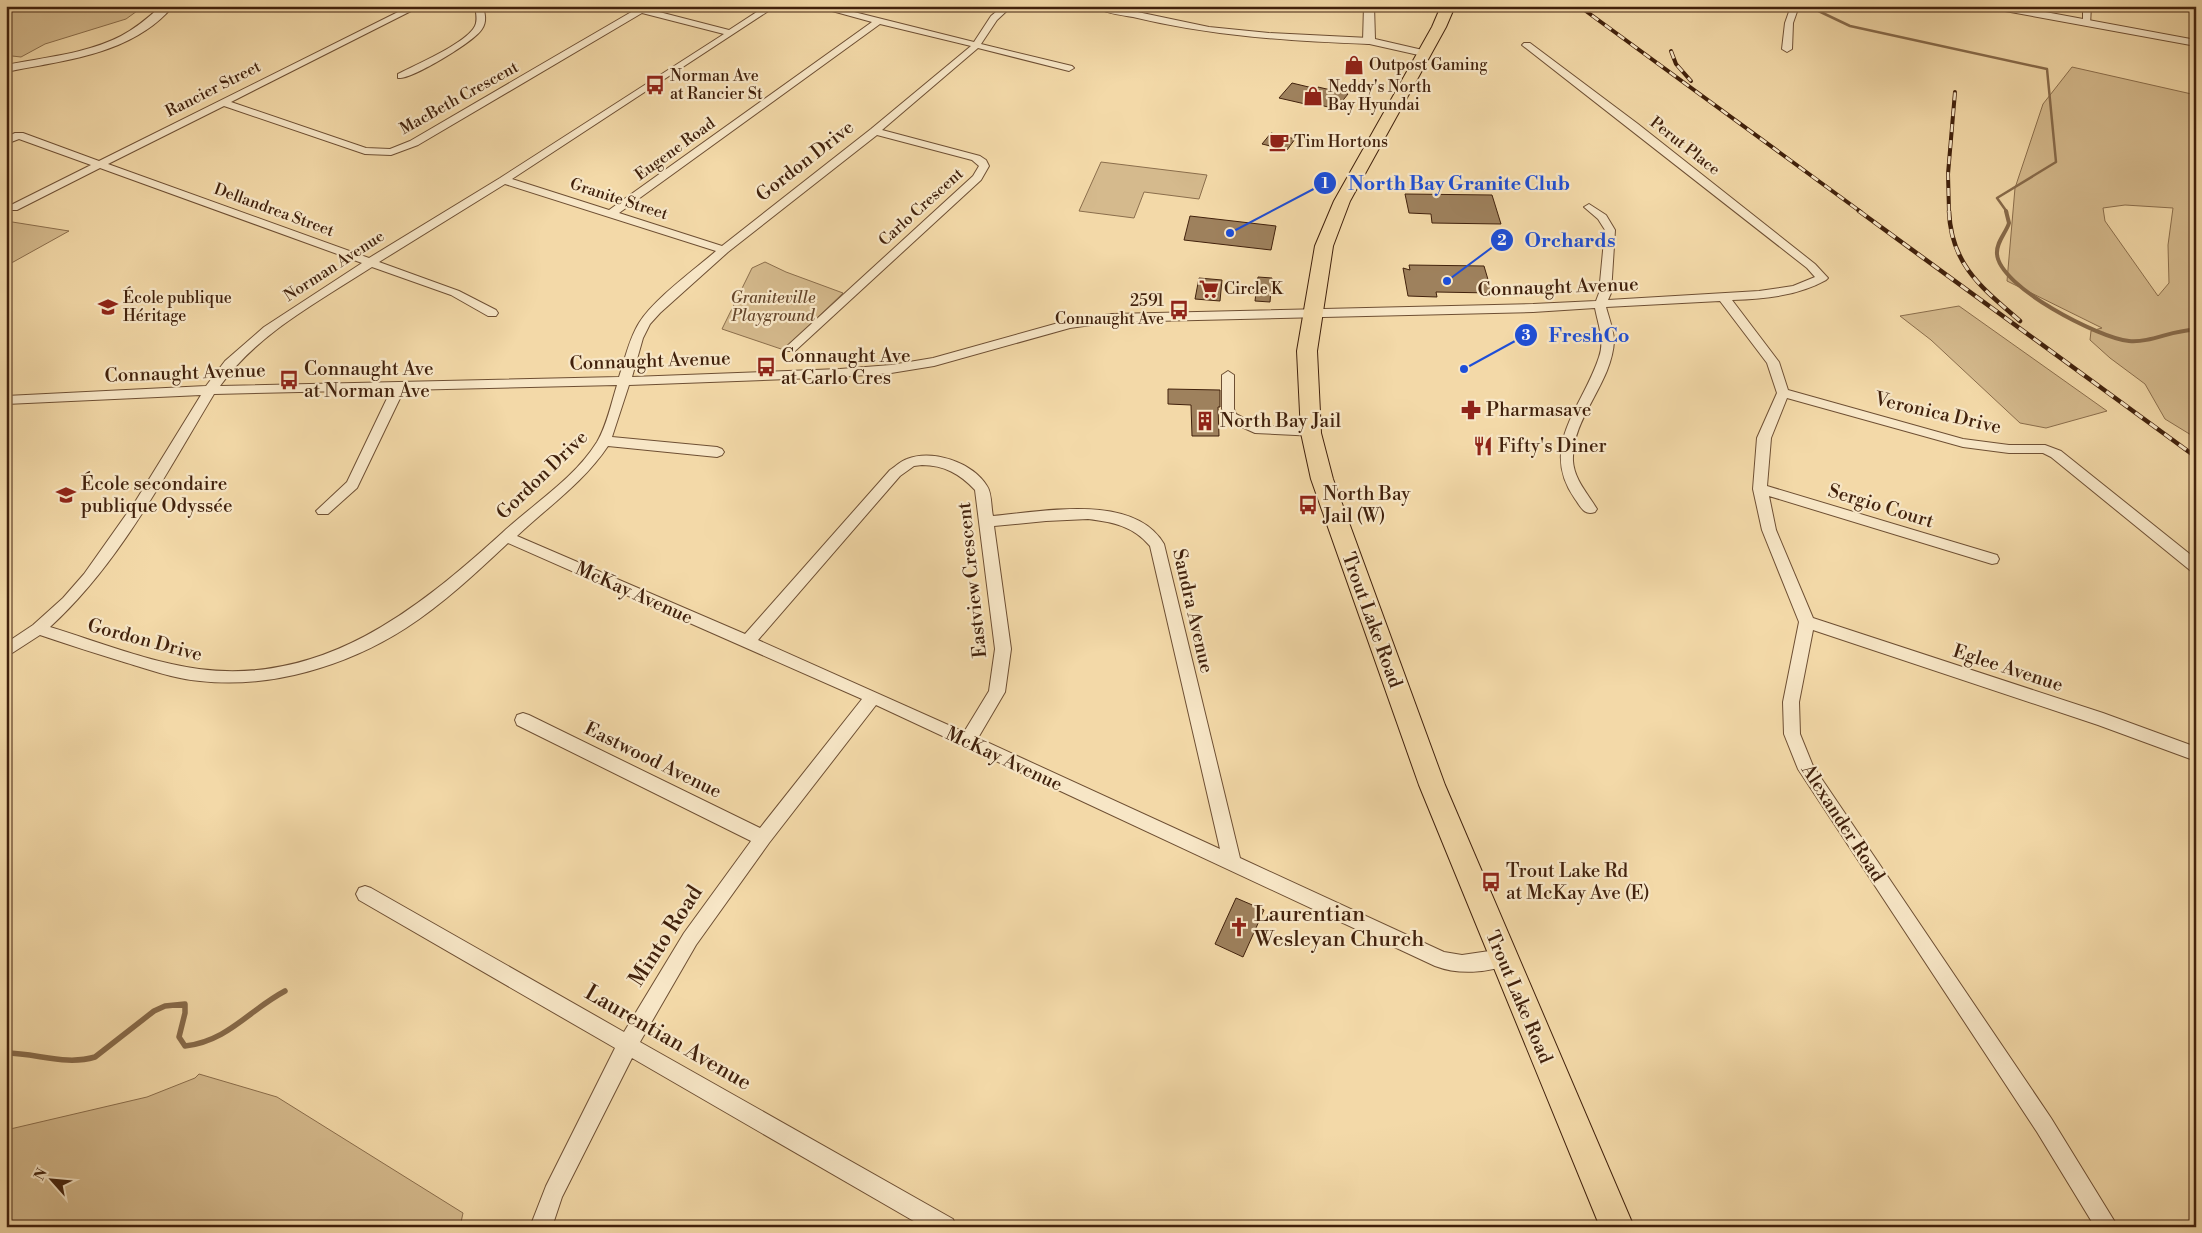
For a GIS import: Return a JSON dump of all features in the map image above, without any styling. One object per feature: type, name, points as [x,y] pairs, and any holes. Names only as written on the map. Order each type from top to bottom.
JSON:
[{"type":"main road","name":"Trout Lake Road","points":[[1448,6],[1439,27],[1342,201],[1324,246],[1307,351],[1311,433],[1322,479],[1432,786],[1617,1227]]},
{"type":"street","points":[[6,69],[86,53],[108,46],[129,36],[168,6]]},
{"type":"street","points":[[398,6],[409,10]]},
{"type":"street","name":"Rancier Street","points":[[13,208],[409,10],[430,6]]},
{"type":"street","points":[[401,76],[463,42],[477,31],[482,20],[480,6]]},
{"type":"street","points":[[625,6],[732,33]]},
{"type":"street","name":"Norman Avenue","points":[[6,651],[38,629],[68,602],[89,578],[140,505],[210,390],[229,364],[261,335],[371,262],[504,180],[772,6]]},
{"type":"street","points":[[818,6],[1069,68]]},
{"type":"street","name":"Gordon Drive","points":[[38,629],[188,675],[235,677],[275,673],[306,666],[366,644],[400,625],[428,605],[583,469],[605,442],[637,338],[645,324],[671,296],[724,250],[875,131],[972,51],[994,18],[1008,6]]},
{"type":"street","points":[[1096,6],[1210,30],[1252,35],[1369,41],[1423,53]]},
{"type":"street","points":[[1369,6],[1369,41]]},
{"type":"street","points":[[1787,49],[1789,23],[1795,6]]},
{"type":"street","points":[[1994,6],[2196,42]]},
{"type":"street","points":[[2087,6],[2087,23]]},
{"type":"street","name":"MacBeth Crescent","points":[[223,102],[365,151],[391,152],[414,143],[641,10]]},
{"type":"street","name":"Eugene Road","points":[[611,214],[879,22]]},
{"type":"street","name":"Perut Place","points":[[1527,45],[1608,104],[1821,276]]},
{"type":"street","name":"Carlo Crescent","points":[[791,348],[977,178],[984,166],[976,158],[875,131]]},
{"type":"street","name":"Dellandrea Street","points":[[6,141],[19,135],[455,293],[492,313]]},
{"type":"street","name":"Granite Street","points":[[504,180],[724,250]]},
{"type":"street","points":[[1590,207],[1602,217],[1610,230],[1605,293],[1600,305],[1608,339],[1606,356],[1570,436],[1566,462],[1575,488],[1590,509]]},
{"type":"street","name":"Connaught Avenue","points":[[6,400],[210,390],[623,381],[891,369],[934,362],[1068,324],[1112,318],[1600,305],[1795,290],[1813,285],[1822,278],[1821,276]]},
{"type":"street","points":[[1723,297],[1773,362],[1783,393],[1764,438],[1760,489],[1769,530],[1807,622]]},
{"type":"street","points":[[1228,376],[1228,409],[1231,417],[1255,429],[1311,433]]},
{"type":"street","points":[[323,511],[352,485],[400,385]]},
{"type":"street","name":"Veronica Drive","points":[[1783,393],[1963,443],[2009,449],[2045,449],[2056,454],[2196,567]]},
{"type":"street","points":[[605,442],[717,452]]},
{"type":"street","name":"Eastview Crescent","points":[[748,642],[895,473],[911,462],[933,460],[954,466],[970,474],[982,488],[1003,649],[997,692],[967,742]]},
{"type":"street","name":"Sergio Court","points":[[1760,489],[1992,559]]},
{"type":"street","name":"Sandra Avenue","points":[[986,522],[1084,514],[1106,516],[1127,521],[1144,531],[1157,544],[1232,863]]},
{"type":"street","name":"McKay Avenue","points":[[507,537],[873,697],[1442,960],[1462,964],[1503,958]]},
{"type":"street","name":"Eglee Avenue","points":[[1807,622],[2103,720],[2196,754]]},
{"type":"street","name":"Alexander Road","points":[[1807,622],[1791,702],[1792,734],[1806,769],[2044,1125],[2107,1227]]},
{"type":"street","name":"Minto Road","points":[[541,1227],[553,1193],[628,1044],[690,939],[763,838],[873,697]]},
{"type":"street","name":"Eastwood Avenue","points":[[523,720],[763,838]]},
{"type":"street","name":"Laurentian Avenue","points":[[365,894],[945,1227]]},
{"type":"green space","points":[[6,6],[144,6],[126,19],[45,44],[21,57],[12,56],[6,59]]},
{"type":"green space","points":[[2072,67],[2196,95],[2196,438],[2165,419],[2145,384],[2110,358],[2090,340],[2091,331],[2102,328],[2007,281],[2015,188],[2043,104]],"holes":[[[2125,205],[2173,208],[2168,245],[2169,283],[2158,296],[2105,221],[2103,208]]]},
{"type":"green space","points":[[1101,162],[1207,175],[1199,199],[1144,192],[1134,218],[1079,211]]},
{"type":"green space","points":[[6,221],[69,231],[6,266]]},
{"type":"green space","name":"Graniteville Playground","points":[[765,262],[786,272],[843,293],[784,350],[722,329],[752,268]]},
{"type":"green space","points":[[1959,306],[2107,411],[2046,428],[2020,423],[1931,340],[1900,316]]},
{"type":"green space","points":[[199,1074],[277,1097],[463,1213],[460,1227],[6,1227],[6,1130],[147,1097],[195,1078]]},
{"type":"building","name":"Neddy's North Bay Hyundai","points":[[1292,83],[1348,94],[1336,109],[1279,98]]},
{"type":"building","name":"Tim Hortons","points":[[1271,133],[1295,139],[1287,150],[1262,144]]},
{"type":"building","points":[[1405,194],[1492,195],[1501,224],[1432,223],[1431,214],[1409,213]]},
{"type":"building","points":[[1190,216],[1276,226],[1271,250],[1184,240]]},
{"type":"building","points":[[1409,265],[1484,266],[1492,293],[1436,292],[1437,297],[1408,296],[1403,268],[1410,270]]},
{"type":"building","points":[[1258,277],[1272,278],[1270,302],[1255,301]]},
{"type":"building","name":"Circle K","points":[[1199,278],[1222,280],[1220,301],[1195,299]]},
{"type":"building","name":"North Bay Jail","points":[[1168,389],[1220,390],[1220,407],[1218,407],[1219,436],[1192,436],[1191,405],[1168,404]]},
{"type":"building","name":"Laurentian Wesleyan Church","points":[[1236,898],[1264,910],[1243,957],[1215,944]]},
{"type":"waterway","points":[[1808,6],[1850,26],[2047,69],[2056,162],[1997,198],[2007,212]]},
{"type":"waterway","points":[[2006,211],[2009,223],[1997,250],[2002,267],[2014,281],[2053,309],[2096,331],[2129,341],[2146,340],[2187,330],[2196,330]]},
{"type":"waterway","points":[[6,1053],[62,1060],[95,1057],[154,1011],[165,1006],[185,1004],[185,1013],[179,1037],[185,1046],[200,1043],[214,1038],[238,1024],[285,991]]},
{"type":"railway","points":[[1579,6],[1861,212]]},
{"type":"railway","points":[[1671,51],[1676,64],[1691,81]]},
{"type":"railway","points":[[1949,212],[1948,174],[1955,92]]},
{"type":"railway","points":[[1859,211],[2196,457]]},
{"type":"railway","points":[[1949,211],[1951,230],[1962,261],[1981,286],[2020,321]]},
{"type":"place","name":"Outpost Gaming","points":[[1354,65]]},
{"type":"place","name":"Norman Ave at Rancier St","points":[[655,85]]},
{"type":"place","name":"Neddy's North Bay Hyundai","points":[[1313,96]]},
{"type":"place","name":"Tim Hortons","points":[[1279,142]]},
{"type":"place","name":"North Bay Granite Club","points":[[1230,233]]},
{"type":"place","name":"Orchards","points":[[1447,281]]},
{"type":"place","name":"Circle K","points":[[1209,289]]},
{"type":"place","name":"École publique Héritage","points":[[108,307]]},
{"type":"place","name":"2591 Connaught Ave","points":[[1179,310]]},
{"type":"place","name":"Connaught Ave at Carlo Cres","points":[[766,367]]},
{"type":"place","name":"FreshCo","points":[[1464,369]]},
{"type":"place","name":"Connaught Ave at Norman Ave","points":[[289,380]]},
{"type":"place","name":"Pharmasave","points":[[1471,410]]},
{"type":"place","name":"North Bay Jail","points":[[1205,421]]},
{"type":"place","name":"Fifty's Diner","points":[[1483,446]]},
{"type":"place","name":"École secondaire publique Odyssée","points":[[66,495]]},
{"type":"place","name":"North Bay Jail (W)","points":[[1308,505]]},
{"type":"place","name":"Trout Lake Rd at McKay Ave (E)","points":[[1491,882]]},
{"type":"place","name":"Laurentian Wesleyan Church","points":[[1239,927]]}]
